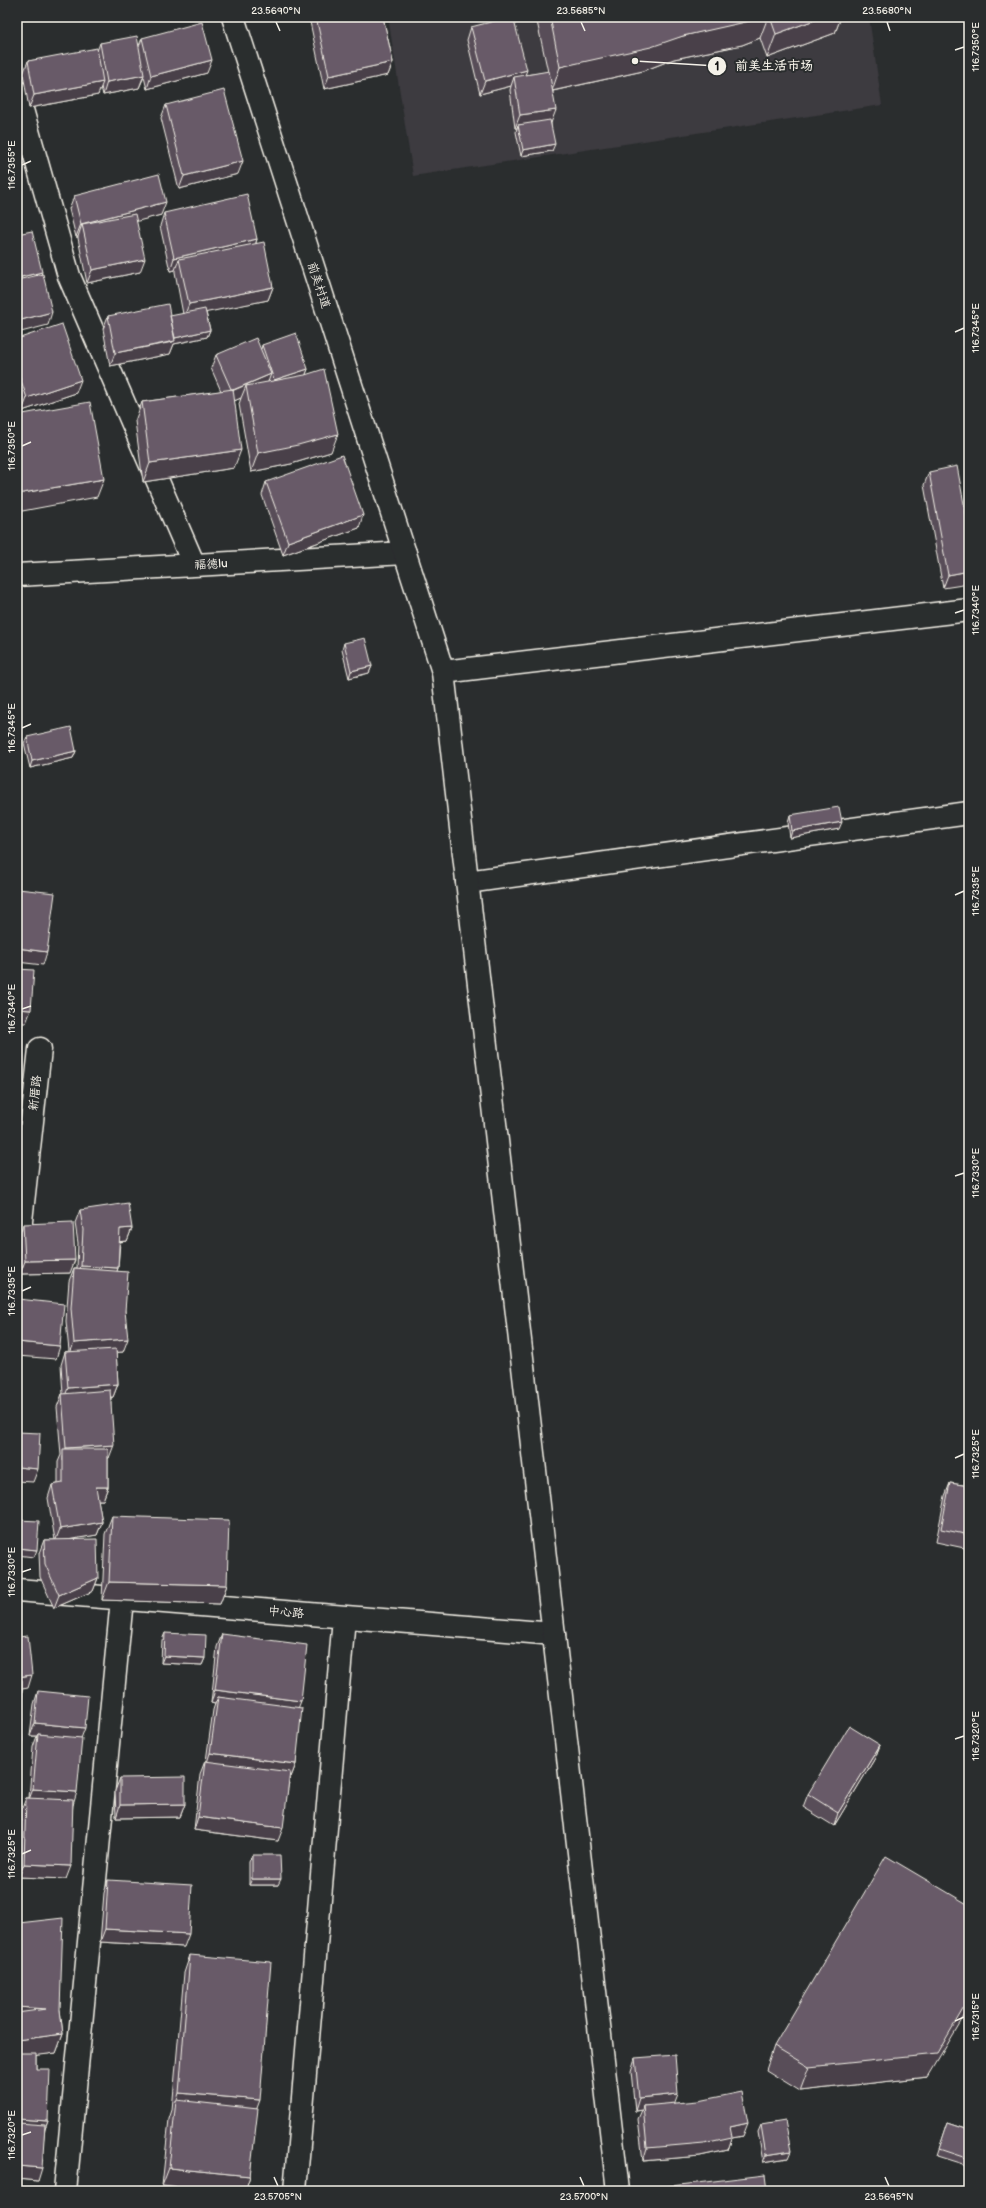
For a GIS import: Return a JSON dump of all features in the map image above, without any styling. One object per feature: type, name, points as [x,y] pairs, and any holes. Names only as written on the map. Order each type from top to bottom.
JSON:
[{"type":"street","name":"前美村道","points":[[233,17],[443,672],[618,2191]]},
{"type":"street","points":[[17,92],[69,276],[194,565]]},
{"type":"street","name":"福德lu","points":[[17,575],[405,553]]},
{"type":"street","points":[[443,672],[969,610]]},
{"type":"street","points":[[467,882],[969,813]]},
{"type":"street","name":"新厝路","points":[[17,1257],[40,1049]]},
{"type":"street","name":"中心路","points":[[17,1590],[554,1634]]},
{"type":"street","points":[[65,2191],[122,1599]]},
{"type":"street","points":[[295,2191],[344,1617]]},
{"type":"shaded area","points":[[388,17],[869,17],[882,105],[413,176]]},
{"type":"building","points":[[316,17],[383,17],[393,62],[329,76]]},
{"type":"building","points":[[513,17],[527,70],[485,81],[471,27]]},
{"type":"building","points":[[550,17],[761,17],[750,21],[683,36],[651,47],[560,67]]},
{"type":"building","points":[[770,17],[823,17],[776,34]]},
{"type":"building","points":[[202,22],[212,60],[151,76],[142,38]]},
{"type":"building","points":[[137,36],[144,75],[107,82],[100,43]]},
{"type":"building","points":[[97,48],[103,82],[34,95],[28,61]]},
{"type":"building","points":[[549,71],[556,110],[520,115],[514,77]]},
{"type":"building","points":[[224,90],[243,161],[184,176],[166,105]]},
{"type":"building","points":[[550,120],[555,144],[523,150],[518,125]]},
{"type":"building","points":[[159,174],[166,202],[81,224],[74,196]]},
{"type":"building","points":[[247,194],[257,239],[174,258],[164,213]]},
{"type":"building","points":[[135,214],[145,259],[92,270],[82,224]]},
{"type":"building","points":[[32,231],[42,272],[17,278],[17,234]]},
{"type":"building","points":[[264,242],[273,287],[189,304],[179,259]]},
{"type":"building","points":[[43,274],[52,312],[17,321],[17,280]]},
{"type":"building","points":[[168,304],[175,341],[115,353],[108,316]]},
{"type":"building","points":[[205,309],[210,330],[175,338],[170,316]]},
{"type":"building","points":[[62,324],[81,380],[27,398],[17,369],[17,339]]},
{"type":"building","points":[[296,333],[308,369],[274,380],[262,345]]},
{"type":"building","points":[[256,338],[271,374],[233,390],[231,389],[216,355]]},
{"type":"building","points":[[324,369],[338,434],[298,445],[258,453],[246,386],[305,375]]},
{"type":"building","points":[[233,389],[241,450],[150,463],[142,402]]},
{"type":"building","points":[[90,402],[104,479],[17,494],[17,415]]},
{"type":"building","points":[[342,455],[363,515],[288,542],[266,482]]},
{"type":"building","points":[[957,466],[969,531],[969,571],[948,575],[929,472]]},
{"type":"building","points":[[365,638],[372,666],[351,671],[344,643]]},
{"type":"building","points":[[71,727],[76,751],[32,761],[27,737]]},
{"type":"building","points":[[839,807],[842,822],[792,831],[790,815]]},
{"type":"building","points":[[18,889],[55,893],[47,952],[17,948]]},
{"type":"building","points":[[17,969],[34,970],[31,1010],[17,1009]]},
{"type":"building","points":[[128,1203],[132,1228],[120,1229],[118,1268],[81,1266],[83,1230],[80,1210]]},
{"type":"building","points":[[73,1222],[75,1260],[25,1261],[23,1224]]},
{"type":"building","points":[[74,1268],[128,1272],[125,1311],[128,1339],[74,1343],[71,1308]]},
{"type":"building","points":[[18,1299],[64,1304],[60,1346],[17,1342]]},
{"type":"building","points":[[116,1349],[118,1384],[68,1388],[65,1352]]},
{"type":"building","points":[[110,1390],[114,1445],[66,1448],[62,1394]]},
{"type":"building","points":[[17,1432],[40,1433],[38,1469],[17,1467]]},
{"type":"building","points":[[63,1449],[108,1449],[108,1487],[96,1487],[102,1522],[60,1529],[52,1485],[63,1483]]},
{"type":"building","points":[[950,1483],[969,1486],[969,1535],[941,1529]]},
{"type":"building","points":[[112,1516],[229,1520],[227,1585],[109,1582]]},
{"type":"building","points":[[17,1520],[39,1521],[37,1550],[17,1548]]},
{"type":"building","points":[[97,1539],[98,1578],[59,1595],[45,1564],[44,1540]]},
{"type":"building","points":[[165,1633],[206,1635],[205,1658],[164,1656]]},
{"type":"building","points":[[222,1634],[307,1645],[301,1701],[215,1690]]},
{"type":"building","points":[[28,1636],[32,1675],[17,1677],[17,1637]]},
{"type":"building","points":[[17,1680],[22,1680],[22,1720],[17,1720]]},
{"type":"building","points":[[38,1691],[88,1696],[85,1728],[35,1723]]},
{"type":"building","points":[[218,1697],[302,1708],[296,1764],[210,1753]]},
{"type":"building","points":[[20,1723],[23,1744],[17,1746],[17,1724]]},
{"type":"building","points":[[849,1726],[880,1745],[838,1813],[808,1794]]},
{"type":"building","points":[[38,1734],[82,1738],[77,1792],[33,1789]]},
{"type":"building","points":[[205,1761],[290,1772],[283,1828],[198,1817]]},
{"type":"building","points":[[185,1777],[185,1804],[120,1805],[120,1778]]},
{"type":"building","points":[[26,1798],[73,1800],[71,1866],[24,1864]]},
{"type":"building","points":[[252,1855],[280,1855],[281,1879],[252,1879]]},
{"type":"building","points":[[886,1856],[969,1905],[969,1999],[937,2054],[809,2067],[774,2046]]},
{"type":"building","points":[[108,1880],[192,1885],[189,1934],[105,1929]]},
{"type":"building","points":[[63,1918],[60,2010],[63,2034],[17,2040],[17,2013],[46,2009],[17,2007],[17,1954],[19,1923]]},
{"type":"building","points":[[190,1955],[271,1962],[260,2100],[179,2093]]},
{"type":"building","points":[[17,2053],[36,2053],[36,2069],[50,2069],[48,2121],[17,2119]]},
{"type":"building","points":[[675,2055],[678,2094],[639,2098],[635,2058]]},
{"type":"building","points":[[742,2092],[748,2123],[730,2127],[732,2137],[704,2143],[647,2148],[643,2106],[698,2101]]},
{"type":"building","points":[[176,2100],[258,2109],[250,2176],[169,2168]]},
{"type":"building","points":[[785,2121],[791,2151],[766,2155],[761,2125]]},
{"type":"building","points":[[948,2122],[969,2129],[969,2159],[939,2149]]},
{"type":"building","points":[[17,2123],[45,2125],[42,2168],[17,2166]]},
{"type":"building","points":[[765,2175],[767,2191],[637,2191],[637,2190]]},
{"type":"place","name":"前美生活市场","points":[[635,61]]}]
